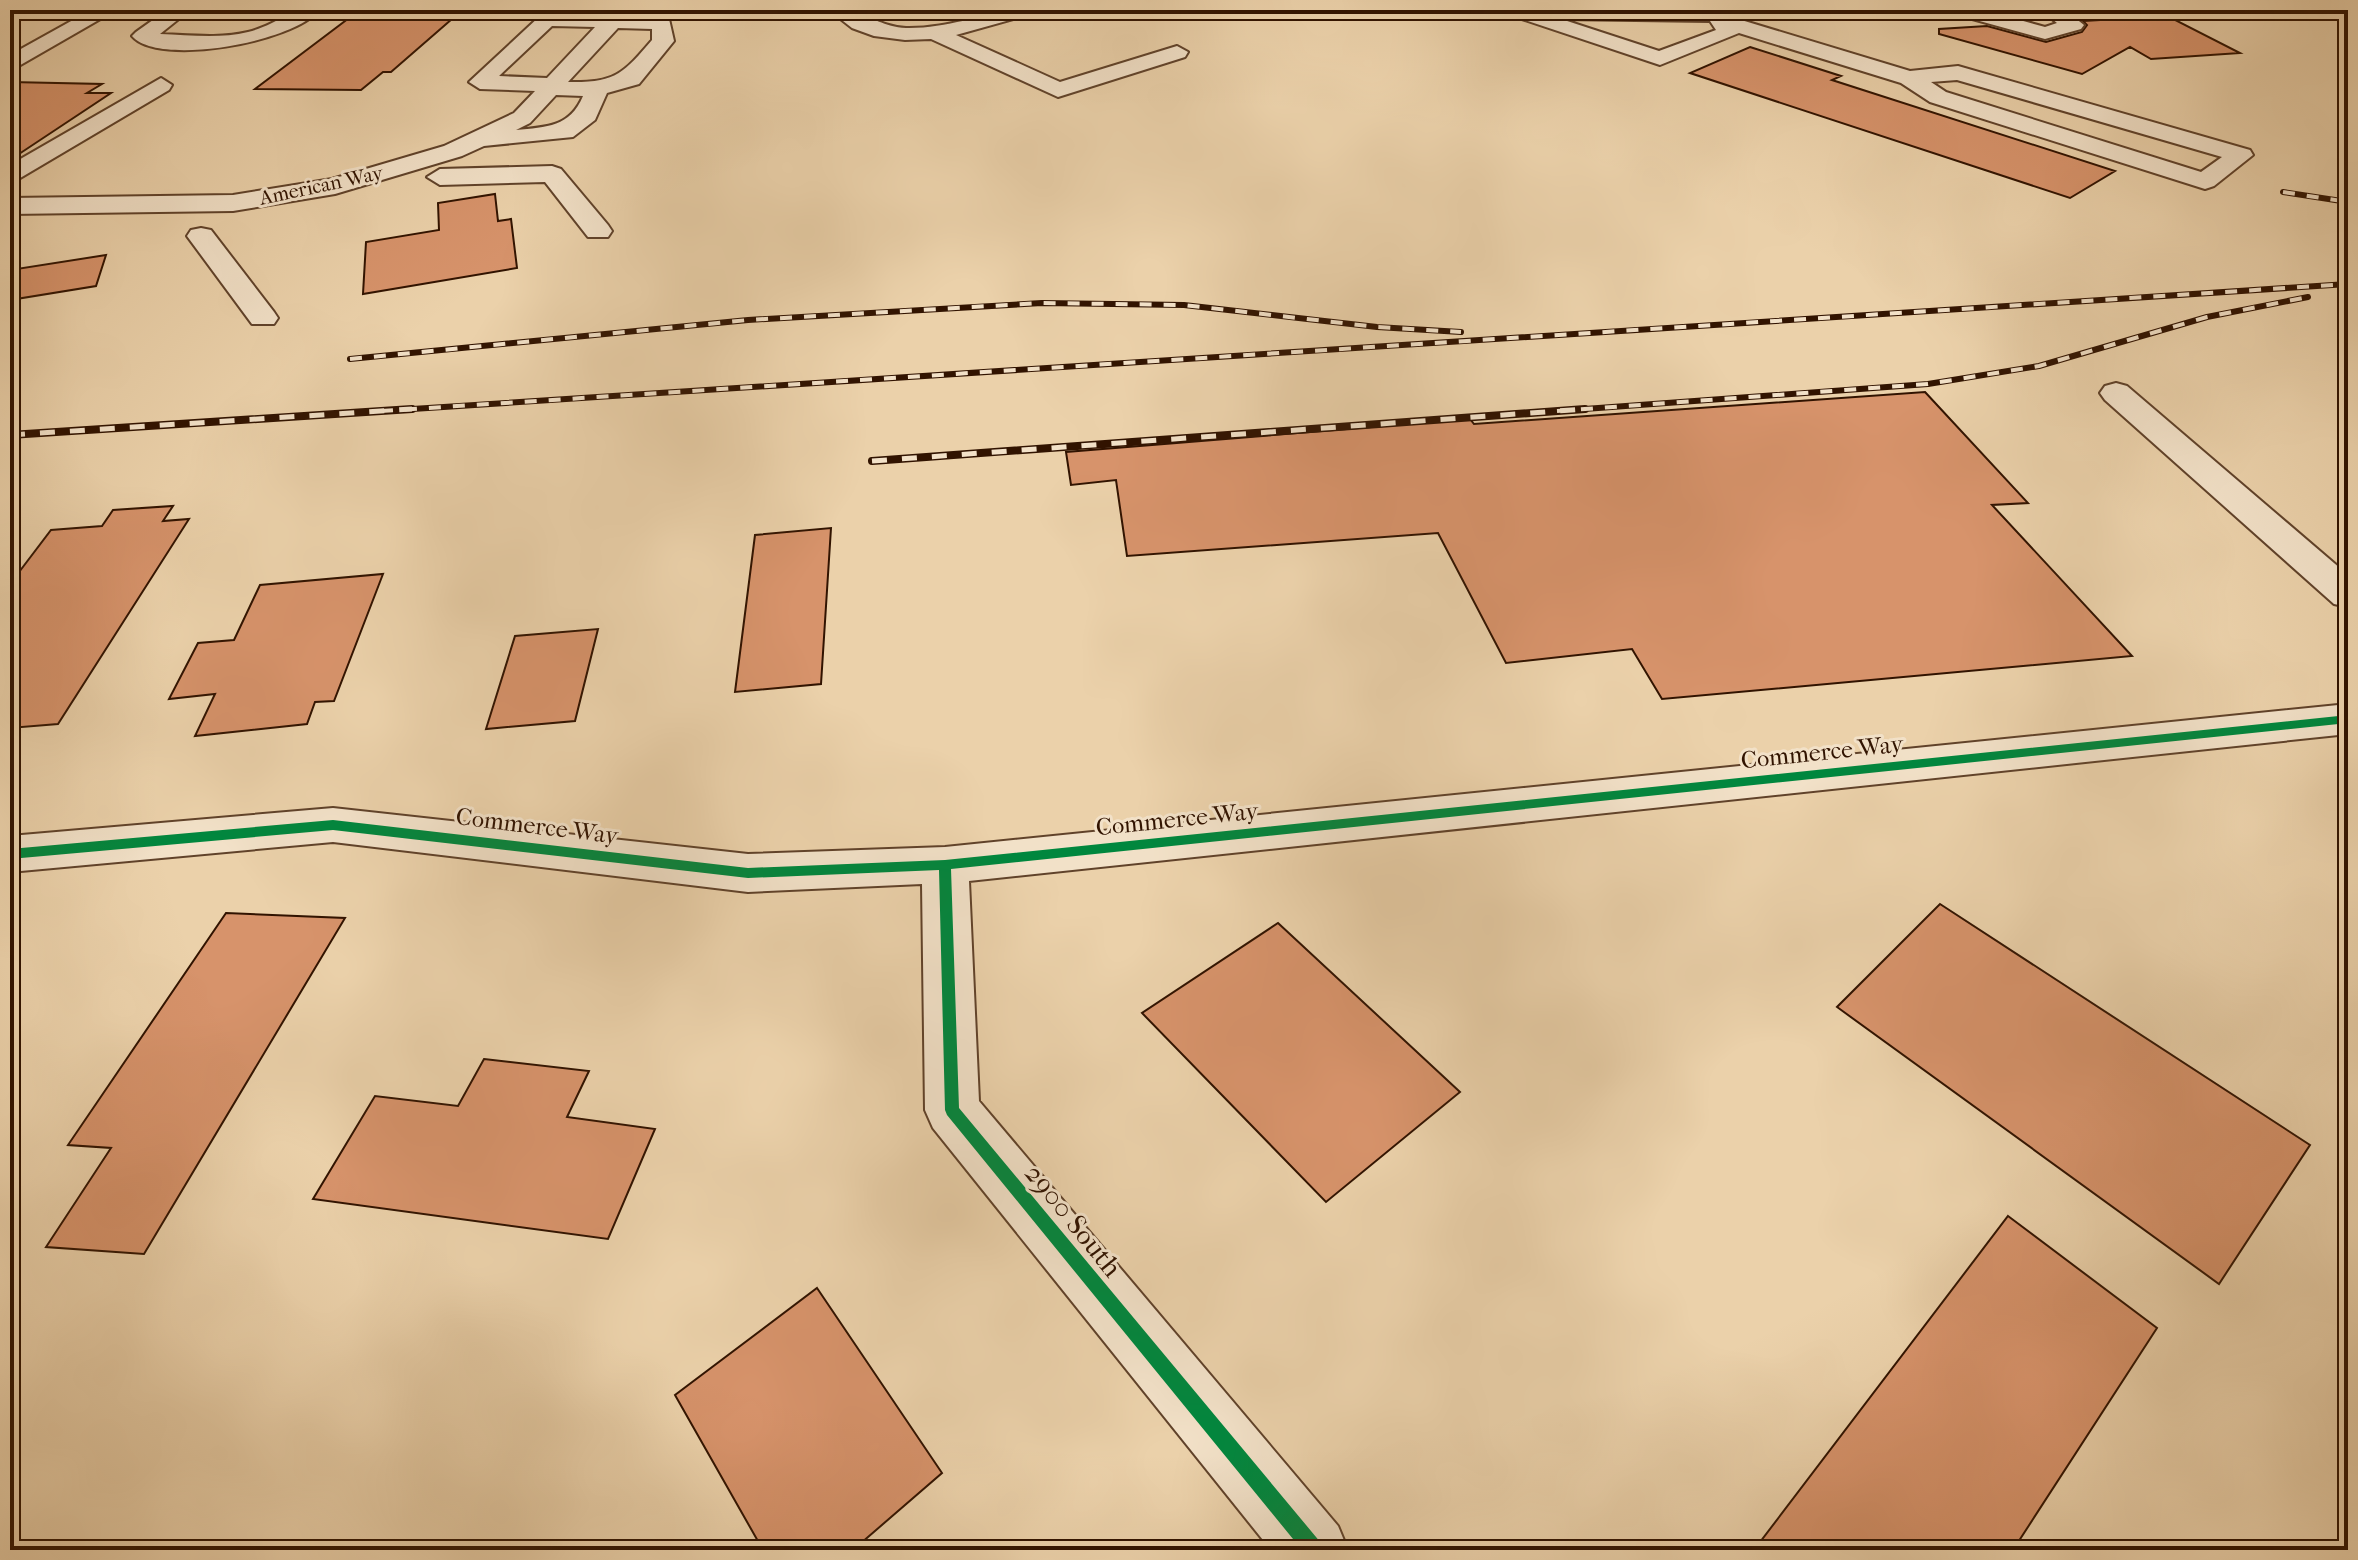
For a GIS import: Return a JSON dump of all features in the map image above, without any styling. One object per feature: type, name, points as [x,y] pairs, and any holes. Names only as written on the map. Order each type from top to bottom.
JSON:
[{"type":"street","points":[[10,64],[106,10]]},
{"type":"street","points":[[180,10],[143,36],[154,40],[233,43],[279,30],[309,10]]},
{"type":"street","points":[[839,10],[859,26],[938,34],[1058,90],[1177,52]]},
{"type":"street","points":[[938,34],[1024,10]]},
{"type":"street","points":[[1961,10],[2045,33],[2074,25],[2051,10]]},
{"type":"street","points":[[1716,15],[1729,32],[1660,58],[1520,12],[1716,15],[1909,78],[1938,97],[2205,181],[2241,155],[1958,73],[1909,78]]},
{"type":"street","points":[[619,14],[662,23],[663,41],[631,79],[597,89],[480,82],[539,15],[619,14]]},
{"type":"street","name":"American Way","points":[[10,206],[233,203],[431,169],[473,142],[522,118],[619,14]]},
{"type":"street","points":[[1612,42],[1684,14]]},
{"type":"street","points":[[10,176],[161,85]]},
{"type":"street","points":[[473,142],[565,132],[587,115],[597,89]]},
{"type":"street","points":[[299,218],[427,186],[431,169],[552,174],[598,231]]},
{"type":"street","points":[[195,205],[192,231],[201,236],[263,318]]},
{"type":"street","points":[[21,231],[55,206]]},
{"type":"street","points":[[201,236],[230,232]]},
{"type":"street","points":[[2116,393],[2348,595]]},
{"type":"street","name":"Commerce Way","points":[[10,854],[333,825],[748,873],[945,865],[2348,719]]},
{"type":"street","name":"2900 South","points":[[945,865],[952,1110],[1314,1550]]},
{"type":"building","points":[[357,12],[460,12],[391,72],[383,72],[361,90],[255,89]]},
{"type":"building","points":[[2187,15],[2177,21],[2240,53],[2151,59],[2130,47],[2082,74],[1939,34],[1939,29],[1987,26],[2046,42],[2082,32],[2087,25],[2083,21]]},
{"type":"building","points":[[1750,47],[1841,76],[1832,80],[2115,171],[2070,198],[1690,73]]},
{"type":"building","points":[[10,82],[102,84],[87,93],[111,93],[10,160]]},
{"type":"building","points":[[495,194],[498,221],[511,219],[517,268],[363,294],[366,242],[439,230],[438,203]]},
{"type":"building","points":[[106,255],[96,286],[10,300],[10,270]]},
{"type":"building","points":[[1925,392],[2028,503],[1992,505],[2132,656],[1662,699],[1632,649],[1506,663],[1438,533],[1127,556],[1116,480],[1071,485],[1066,452],[1470,419],[1474,424]]},
{"type":"building","points":[[173,506],[163,521],[189,519],[58,724],[10,728],[10,584],[51,530],[102,526],[113,510]]},
{"type":"building","points":[[831,528],[821,684],[735,692],[755,535]]},
{"type":"building","points":[[383,574],[334,701],[315,702],[307,724],[195,736],[215,694],[169,699],[198,643],[234,640],[260,585]]},
{"type":"building","points":[[598,629],[575,721],[486,729],[515,636]]},
{"type":"building","points":[[1940,904],[2310,1145],[2219,1284],[1837,1007]]},
{"type":"building","points":[[226,913],[345,918],[144,1254],[46,1247],[111,1148],[68,1145]]},
{"type":"building","points":[[1278,923],[1460,1092],[1326,1202],[1142,1013]]},
{"type":"building","points":[[484,1059],[589,1071],[567,1117],[655,1129],[608,1239],[313,1199],[375,1096],[458,1106]]},
{"type":"building","points":[[2008,1216],[2157,1328],[2013,1550],[1754,1550]]},
{"type":"building","points":[[817,1288],[942,1473],[853,1550],[763,1550],[675,1395]]},
{"type":"railway","points":[[2283,192],[2348,202]]},
{"type":"railway","points":[[381,411],[2348,284]]},
{"type":"railway","points":[[1557,411],[1928,384],[2039,366],[2207,317],[2308,297]]},
{"type":"railway","points":[[350,359],[748,320],[1042,303],[1184,305],[1377,327],[1461,332]]},
{"type":"railway","points":[[10,435],[412,409]]},
{"type":"railway","points":[[872,461],[1585,409]]},
{"type":"cycle path","points":[[10,854],[333,825],[748,873],[945,865],[2348,719]]},
{"type":"cycle path","points":[[945,865],[952,1110],[1314,1550]]}]
